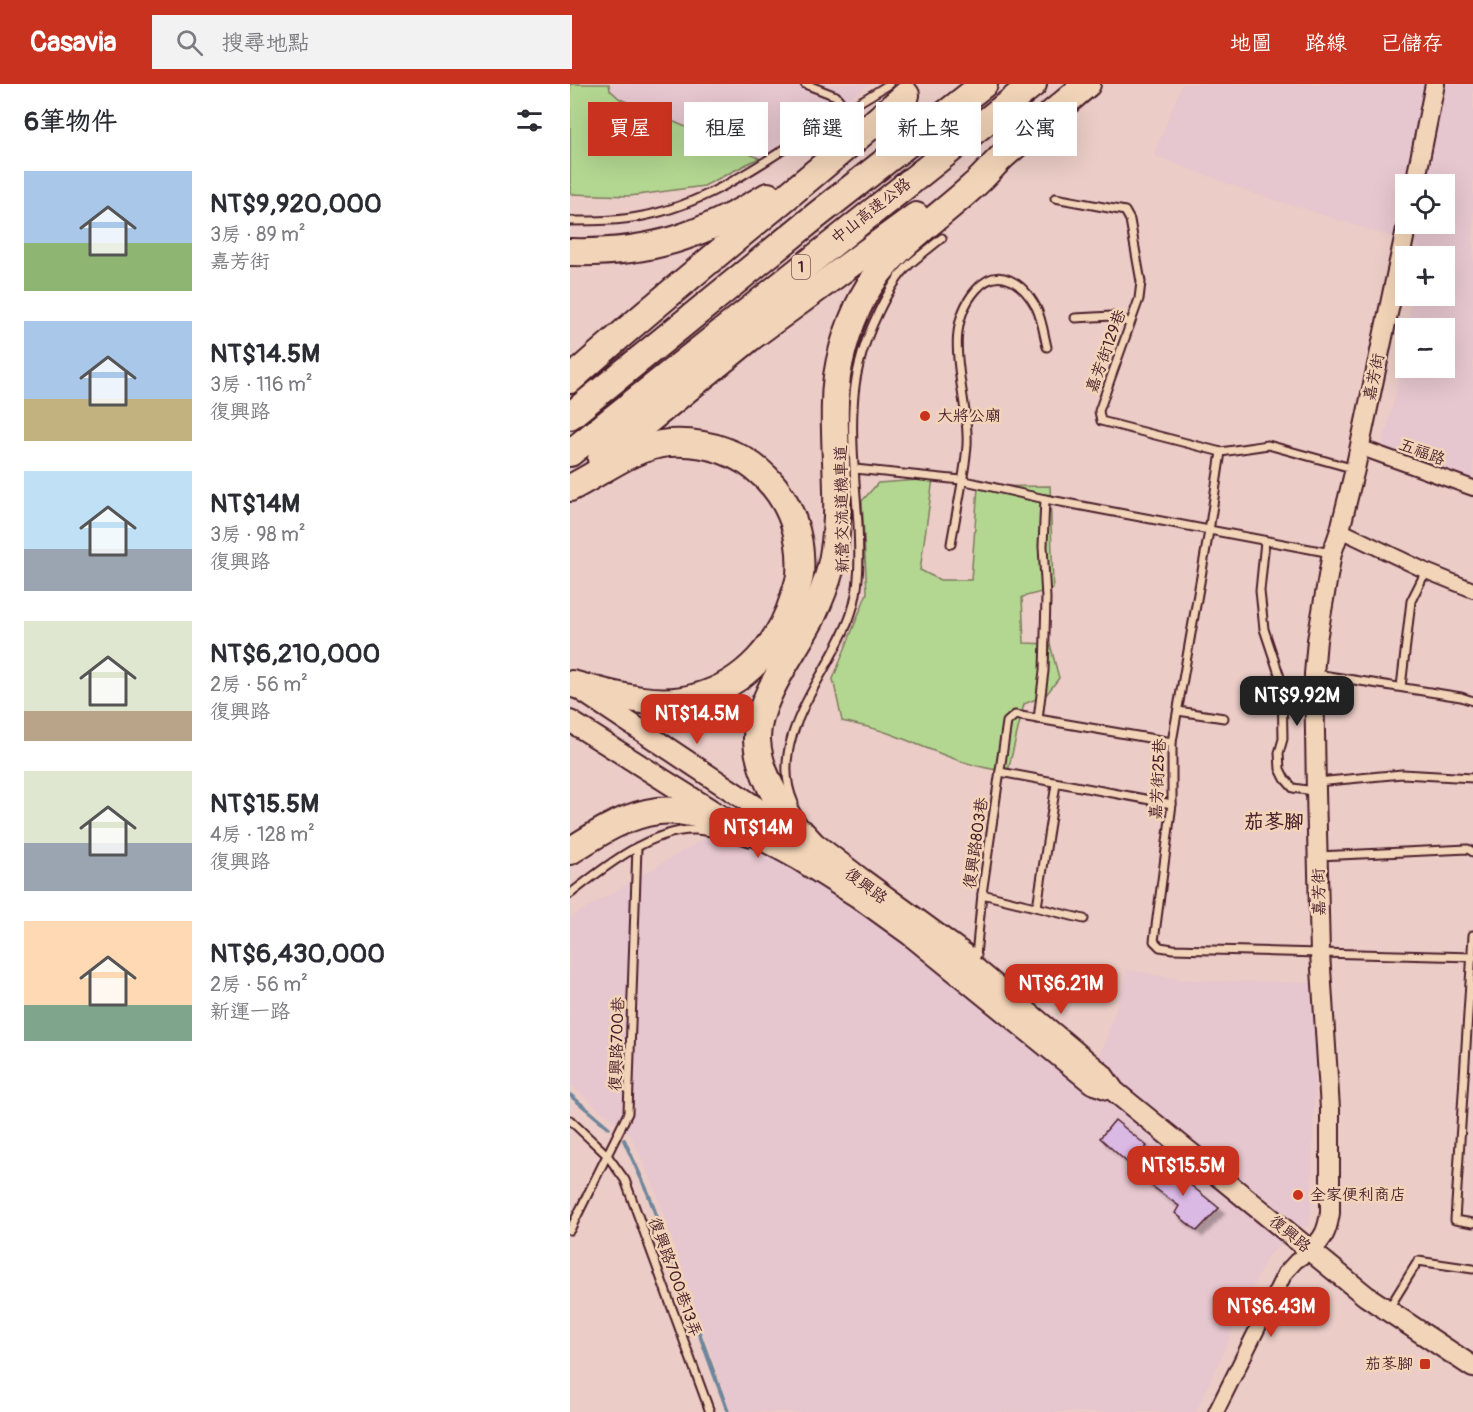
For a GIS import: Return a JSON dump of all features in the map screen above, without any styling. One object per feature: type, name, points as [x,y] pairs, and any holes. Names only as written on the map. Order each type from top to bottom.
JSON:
[{"type":"highway","name":"中山高速公路","points":[[570,416],[817,214],[984,84]]},
{"type":"highway","name":"中山高速公路","points":[[570,453],[1033,84]]},
{"type":"highway","points":[[1066,102],[1087,84]]},
{"type":"highway","points":[[570,252],[594,253],[631,249],[675,241],[708,229],[770,195],[905,88]]},
{"type":"highway","points":[[570,380],[843,151],[905,88]]},
{"type":"highway","points":[[570,488],[591,468],[751,337],[968,178],[1003,156]]},
{"type":"highway","points":[[800,838],[771,788],[762,766],[757,738],[762,713],[772,689],[812,616],[830,571],[837,531],[838,499],[835,403],[839,366],[848,332],[864,294],[885,267],[915,234],[973,187],[1003,156]]},
{"type":"highway","points":[[570,488],[644,449],[667,443],[697,444],[726,451],[747,461],[769,478],[786,504],[795,528],[800,554],[800,578],[790,609],[779,632],[750,669],[724,687],[696,698],[664,701],[632,700],[571,683]]},
{"type":"highway","points":[[570,851],[627,819],[659,811],[696,815],[735,825]]},
{"type":"main road","name":"復興路","points":[[571,683],[800,838],[976,961],[1102,1074],[1114,1091],[1387,1311],[1473,1367]]},
{"type":"main road","name":"復興路","points":[[570,721],[735,825],[800,838],[856,896],[910,935],[1092,1083],[1114,1091]]},
{"type":"street","points":[[1417,174],[1435,84]]},
{"type":"street","name":"嘉芳街","points":[[1311,1251],[1328,1230],[1330,1213],[1329,1109],[1320,953],[1316,787],[1314,674],[1317,640],[1332,553],[1340,531],[1355,469],[1405,234]]},
{"type":"street","name":"五福路","points":[[1359,447],[1473,488]]},
{"type":"street","points":[[1340,531],[1473,590]]},
{"type":"street","points":[[1216,1412],[1285,1273],[1311,1251]]},
{"type":"lane","points":[[805,84],[836,96],[841,102]]},
{"type":"lane","points":[[864,104],[905,88]]},
{"type":"lane","points":[[570,221],[609,221],[645,216],[693,200],[747,174],[780,152]]},
{"type":"lane","name":"嘉芳街129巷","points":[[1055,198],[1125,211],[1130,220],[1141,282],[1139,298],[1099,411],[1101,421],[1221,452],[1268,445],[1355,469]]},
{"type":"lane","name":"新營交流道機車道","points":[[795,807],[786,777],[795,727],[808,697],[839,641],[851,613],[856,589],[860,560],[853,406],[858,366],[885,299],[909,265],[942,238]]},
{"type":"lane","points":[[951,544],[967,444],[957,329],[965,306],[976,289],[997,277],[1010,279],[1024,288],[1037,309],[1047,347]]},
{"type":"lane","points":[[1075,318],[1112,316],[1130,323]]},
{"type":"lane","name":"嘉芳街25巷","points":[[1221,452],[1172,742],[1172,804],[1154,941],[1160,947],[1320,953]]},
{"type":"lane","points":[[855,469],[961,480],[1045,499],[1332,553]]},
{"type":"lane","points":[[1045,499],[1044,670],[1038,719],[1172,742]]},
{"type":"lane","points":[[1265,541],[1260,591],[1264,629],[1282,683],[1283,740],[1279,753],[1280,768],[1285,779],[1293,788],[1316,787],[1402,774],[1473,778]]},
{"type":"lane","points":[[1401,687],[1411,601],[1426,571]]},
{"type":"lane","points":[[1314,674],[1473,701]]},
{"type":"lane","points":[[1178,711],[1224,718]]},
{"type":"lane","name":"復興路803巷","points":[[976,961],[982,894],[1007,722],[1015,715],[1038,719]]},
{"type":"lane","points":[[1000,772],[1172,804]]},
{"type":"lane","points":[[1037,907],[1056,783]]},
{"type":"lane","points":[[570,894],[598,871],[660,836],[693,830],[729,835],[800,838]]},
{"type":"lane","name":"復興路700巷","points":[[570,1230],[628,1113],[637,847]]},
{"type":"lane","points":[[1318,856],[1468,849],[1473,852]]},
{"type":"lane","points":[[982,894],[1084,919]]},
{"type":"lane","points":[[1473,935],[1455,1220],[1473,1223]]},
{"type":"lane","points":[[1320,953],[1472,957]]},
{"type":"lane","name":"復興路700巷13弄","points":[[570,1120],[606,1155],[625,1180],[710,1412]]},
{"type":"lane","points":[[1387,1311],[1418,1261],[1473,1269]]},
{"type":"shaded area","points":[[609,84],[870,84],[844,102],[780,102],[780,145],[768,153],[768,102],[684,102],[684,126],[672,121],[672,102],[627,102],[610,90]]},
{"type":"shaded area","points":[[1182,84],[1473,84],[1473,487],[1381,452],[1400,378],[1455,378],[1455,318],[1409,318],[1410,306],[1455,306],[1455,246],[1418,246],[1250,192],[1154,155]]},
{"type":"shaded area","points":[[744,815],[868,895],[1095,1068],[1106,1041],[1128,970],[1180,980],[1318,983],[1310,1223],[1267,1256],[1196,1412],[731,1412],[654,1185],[631,1135],[570,1084],[570,918]]},
{"type":"green space","points":[[570,84],[609,84],[610,90],[627,102],[588,102],[588,156],[672,156],[672,121],[684,126],[684,156],[754,156],[759,158],[704,186],[630,196],[570,194]]},
{"type":"green space","points":[[933,479],[920,570],[940,580],[971,580],[978,487],[1050,486],[1053,589],[1022,597],[1024,643],[1050,644],[1059,678],[1046,695],[1024,704],[1008,771],[977,766],[882,731],[842,721],[833,679],[867,593],[862,501],[878,483]]},
{"type":"building","points":[[1115,1120],[1147,1146],[1131,1166],[1100,1138]]},
{"type":"building","points":[[1162,1162],[1219,1208],[1197,1231],[1175,1213],[1179,1206],[1145,1181]]},
{"type":"waterway","points":[[570,1095],[609,1128]]},
{"type":"waterway","points":[[624,1140],[648,1193],[728,1412]]},
{"type":"place","name":"大將公廟","points":[[925,416]]},
{"type":"place","name":"全家便利商店","points":[[1298,1195]]},
{"type":"place","name":"茄苳腳","points":[[1425,1364]]},
{"type":"district","name":"茄苳腳","points":[[1274,821]]}]
